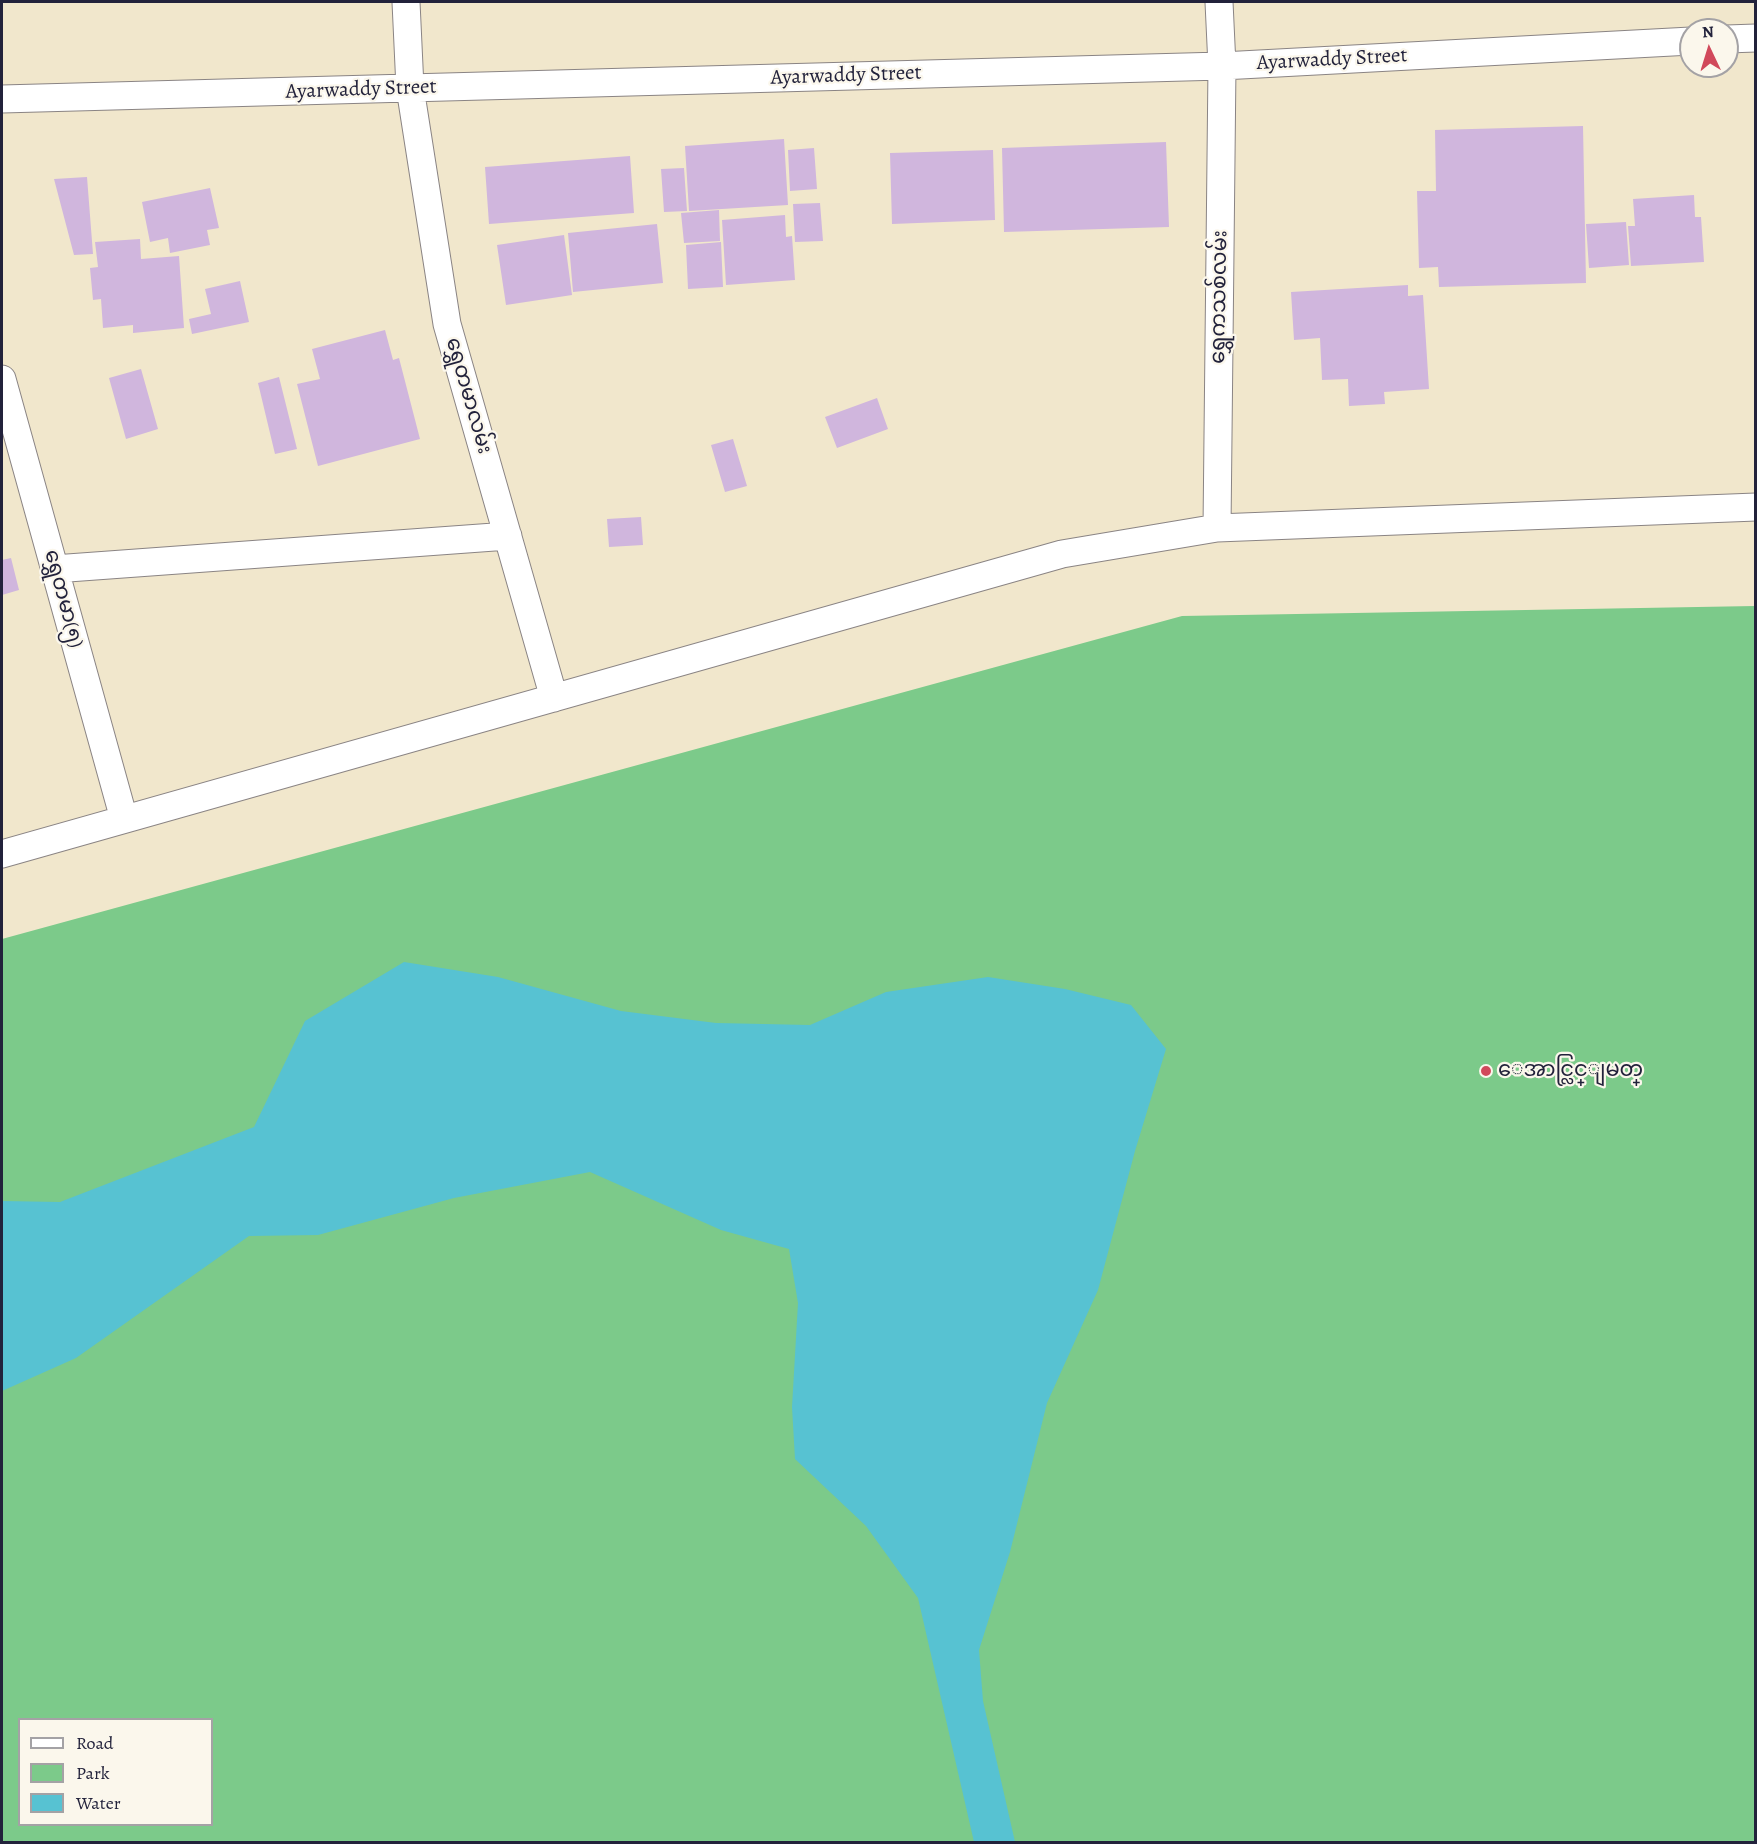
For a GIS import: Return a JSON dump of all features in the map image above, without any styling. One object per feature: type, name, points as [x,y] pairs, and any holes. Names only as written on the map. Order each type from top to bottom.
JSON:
[{"type":"street","name":"ရွှေတမာလမ်း","points":[[406,2],[410,88],[447,324],[554,698]]},
{"type":"street","name":"ရွှေကသစ်လမ်း","points":[[1217,528],[1222,66],[1219,2]]},
{"type":"street","points":[[1739,39],[1755,38]]},
{"type":"street","name":"Ayarwaddy Street","points":[[2,99],[1222,66],[1679,42]]},
{"type":"street","name":"ရွှေတမာ(၅)","points":[[2,379],[124,819]]},
{"type":"street","points":[[2,854],[1062,554],[1217,528],[1755,507]]},
{"type":"street","points":[[54,569],[508,537]]},
{"type":"green space","points":[[1755,606],[1755,1842],[2,1842],[2,939],[1182,616]]},
{"type":"water","points":[[404,962],[498,977],[621,1011],[716,1023],[810,1025],[886,992],[988,977],[1065,989],[1131,1005],[1166,1049],[1135,1151],[1098,1290],[1047,1403],[1010,1552],[979,1650],[983,1701],[1015,1842],[974,1842],[918,1598],[866,1526],[795,1459],[792,1407],[798,1303],[789,1249],[721,1230],[590,1172],[454,1198],[318,1235],[249,1236],[76,1358],[2,1391],[2,1201],[60,1202],[254,1127],[305,1021]]},
{"type":"building","points":[[1583,126],[1586,283],[1439,287],[1438,267],[1419,268],[1417,191],[1436,191],[1435,130]]},
{"type":"building","points":[[784,139],[788,205],[689,211],[685,146]]},
{"type":"building","points":[[1166,142],[1169,227],[1004,232],[1002,148]]},
{"type":"building","points":[[814,148],[817,189],[790,191],[788,150]]},
{"type":"building","points":[[993,150],[995,220],[892,224],[890,153]]},
{"type":"building","points":[[630,156],[634,213],[489,224],[485,167]]},
{"type":"building","points":[[684,168],[687,211],[664,212],[661,169]]},
{"type":"building","points":[[87,177],[93,254],[74,255],[54,179]]},
{"type":"building","points":[[210,188],[219,228],[207,230],[210,245],[170,253],[168,238],[150,242],[142,202]]},
{"type":"building","points":[[1694,195],[1695,217],[1701,217],[1704,262],[1631,266],[1628,226],[1635,226],[1633,199]]},
{"type":"building","points":[[820,203],[823,241],[795,242],[793,204]]},
{"type":"building","points":[[719,210],[720,241],[684,243],[681,213]]},
{"type":"building","points":[[785,215],[786,237],[792,236],[795,280],[726,285],[722,220]]},
{"type":"building","points":[[1626,222],[1629,265],[1589,268],[1586,224]]},
{"type":"building","points":[[657,224],[663,283],[573,292],[568,233]]},
{"type":"building","points":[[564,235],[572,295],[506,305],[497,245]]},
{"type":"building","points":[[140,239],[141,259],[179,256],[184,328],[133,333],[133,325],[103,328],[101,299],[93,300],[90,268],[98,267],[95,242]]},
{"type":"building","points":[[721,242],[723,287],[688,289],[686,245]]},
{"type":"building","points":[[240,281],[249,322],[192,334],[189,319],[211,314],[205,289]]},
{"type":"building","points":[[1408,285],[1408,296],[1423,295],[1429,389],[1384,392],[1385,404],[1349,406],[1348,379],[1322,380],[1320,338],[1294,340],[1291,292]]},
{"type":"building","points":[[385,330],[393,360],[399,358],[420,439],[318,466],[297,384],[320,379],[312,349]]},
{"type":"building","points":[[141,369],[158,429],[126,439],[109,378]]},
{"type":"building","points":[[279,377],[297,449],[275,454],[258,383]]},
{"type":"building","points":[[877,398],[888,429],[837,448],[825,417]]},
{"type":"building","points":[[733,439],[747,486],[725,492],[711,445]]},
{"type":"building","points":[[641,517],[643,545],[609,547],[607,519]]},
{"type":"building","points":[[11,558],[19,590],[2,595],[2,560]]},
{"type":"place","name":"ေအာင္လြင္ျမတ္","points":[[1486,1071]]}]
